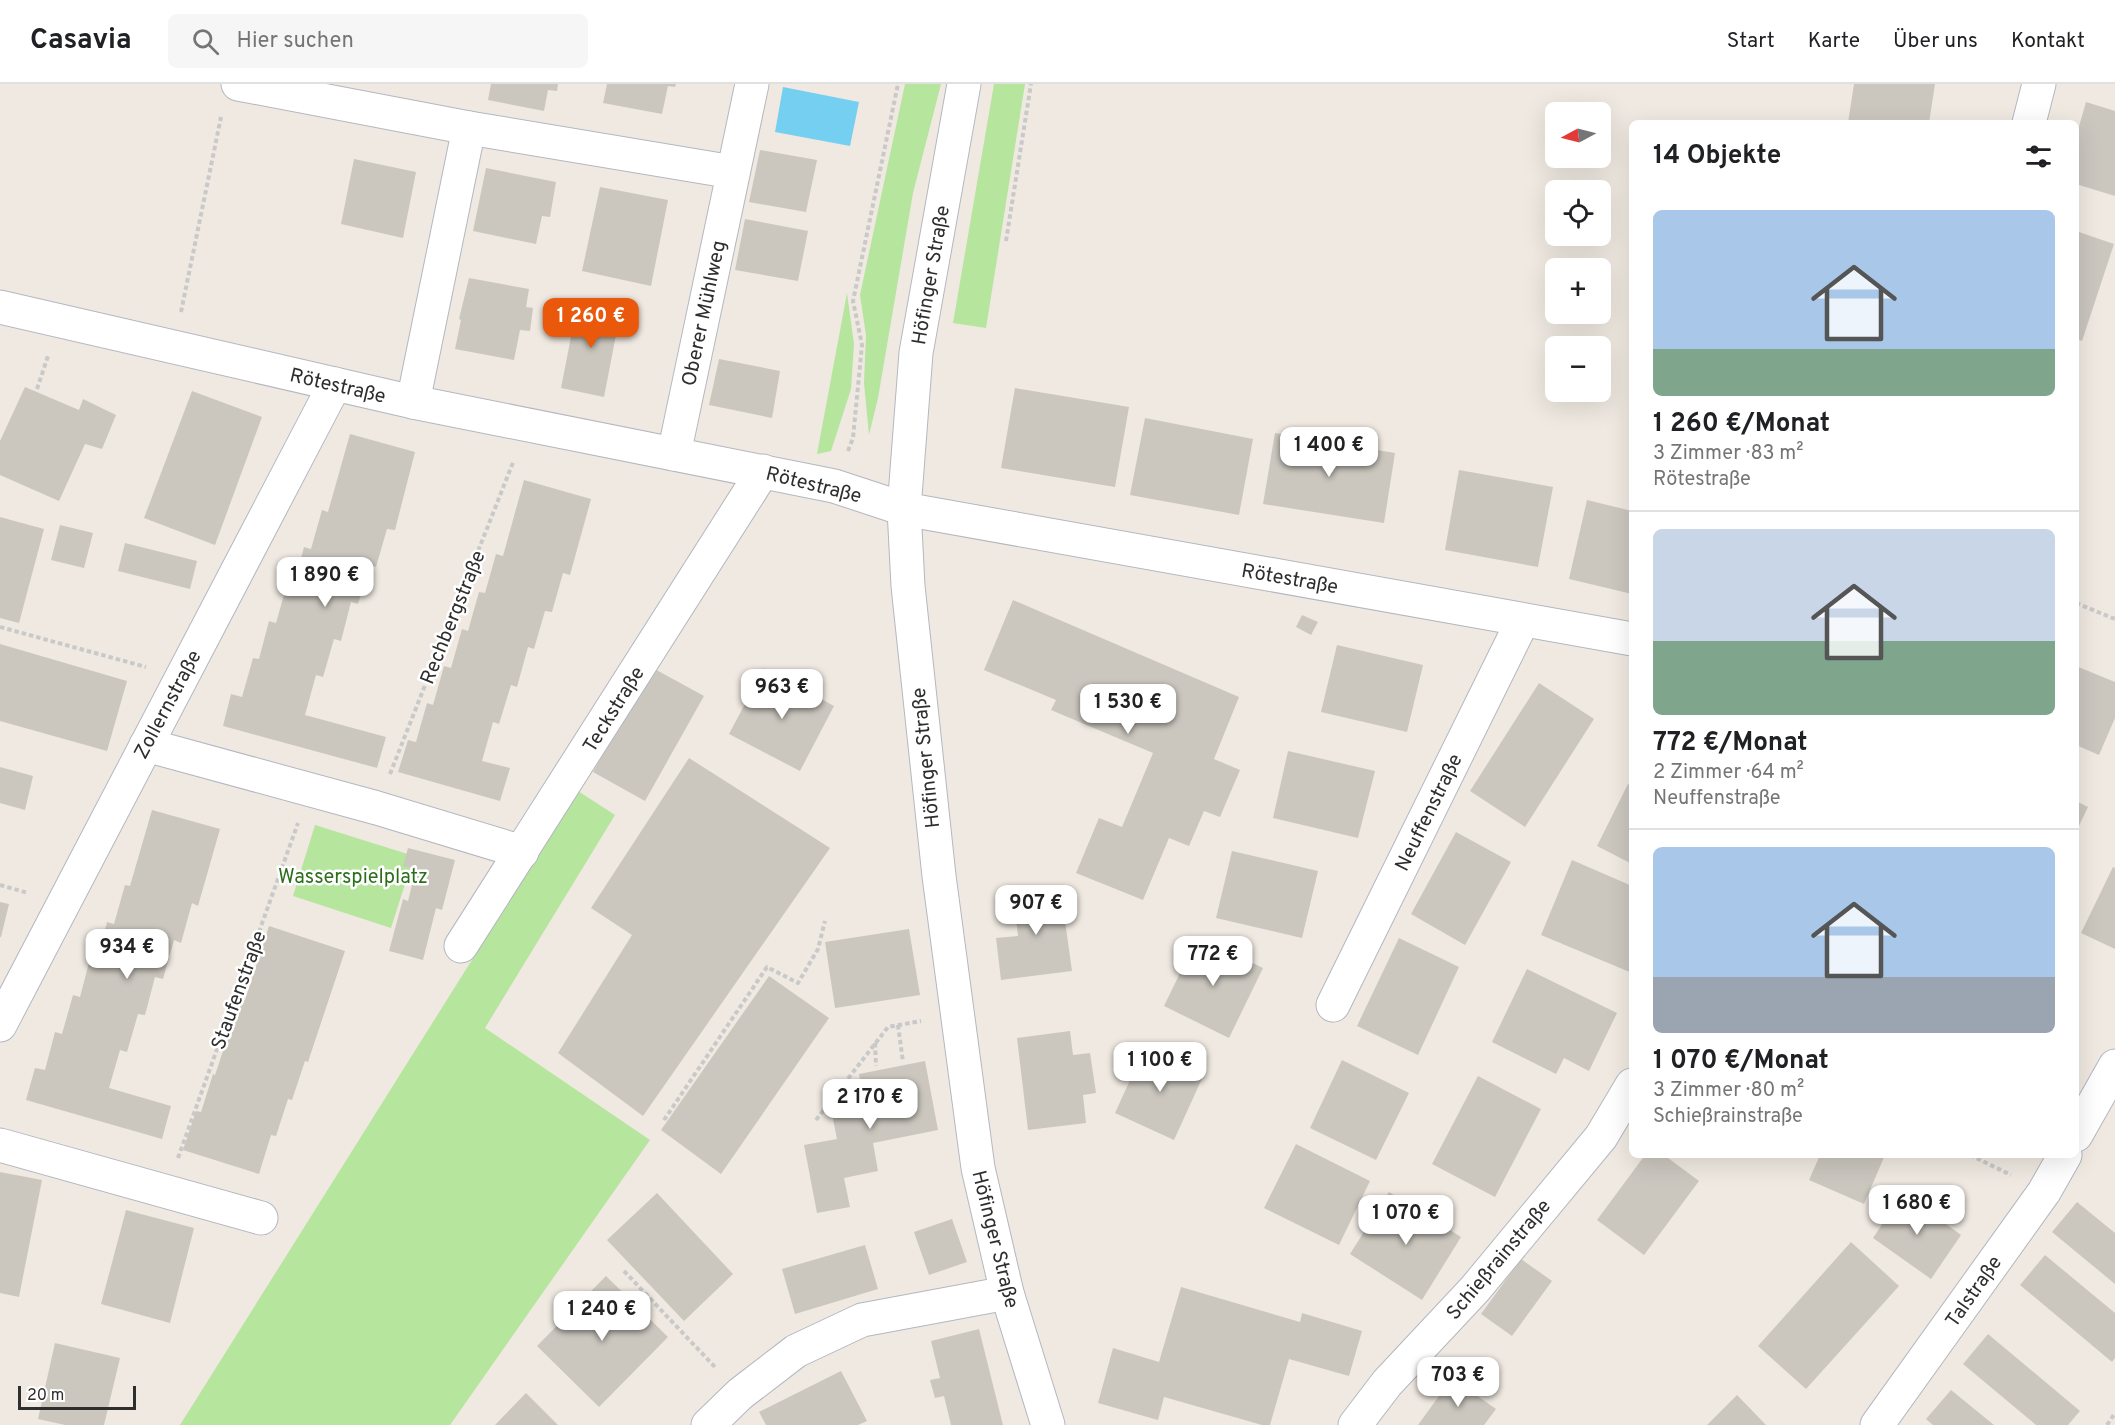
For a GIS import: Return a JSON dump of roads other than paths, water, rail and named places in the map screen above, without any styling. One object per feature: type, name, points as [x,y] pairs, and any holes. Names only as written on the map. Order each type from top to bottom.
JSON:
[{"type":"street","name":"Oberer Mühlweg","points":[[674,454],[752,84]]},
{"type":"street","name":"Höfinger Straße","points":[[964,84],[916,353],[904,509],[912,636],[938,865],[978,1168],[1007,1293],[1048,1425]]},
{"type":"street","points":[[2030,120],[2039,84]]},
{"type":"street","points":[[230,95],[469,128],[733,172]]},
{"type":"street","points":[[413,402],[469,128]]},
{"type":"street","name":"Rötestraße","points":[[0,307],[413,402],[834,486],[904,509],[1629,638]]},
{"type":"street","name":"Zollernstraße","points":[[0,1024],[335,384]]},
{"type":"street","name":"Teckstraße","points":[[461,946],[764,471]]},
{"type":"street","name":"Neuffenstraße","points":[[1333,1005],[1523,620]]},
{"type":"street","points":[[146,745],[377,808],[522,852]]},
{"type":"street","points":[[2079,1130],[2115,1066]]},
{"type":"street","name":"Schießrainstraße","points":[[1355,1425],[1387,1383],[1475,1290],[1594,1146],[1629,1090]]},
{"type":"street","points":[[0,1145],[261,1218]]},
{"type":"street","name":"Talstraße","points":[[1877,1425],[2044,1191],[2063,1158]]},
{"type":"street","points":[[708,1425],[740,1394],[796,1351],[862,1320],[1007,1293]]},
{"type":"water","points":[[783,87],[859,102],[850,146],[775,132]]},
{"type":"park label","name":"Wasserspielplatz","points":[[353,876]]}]
